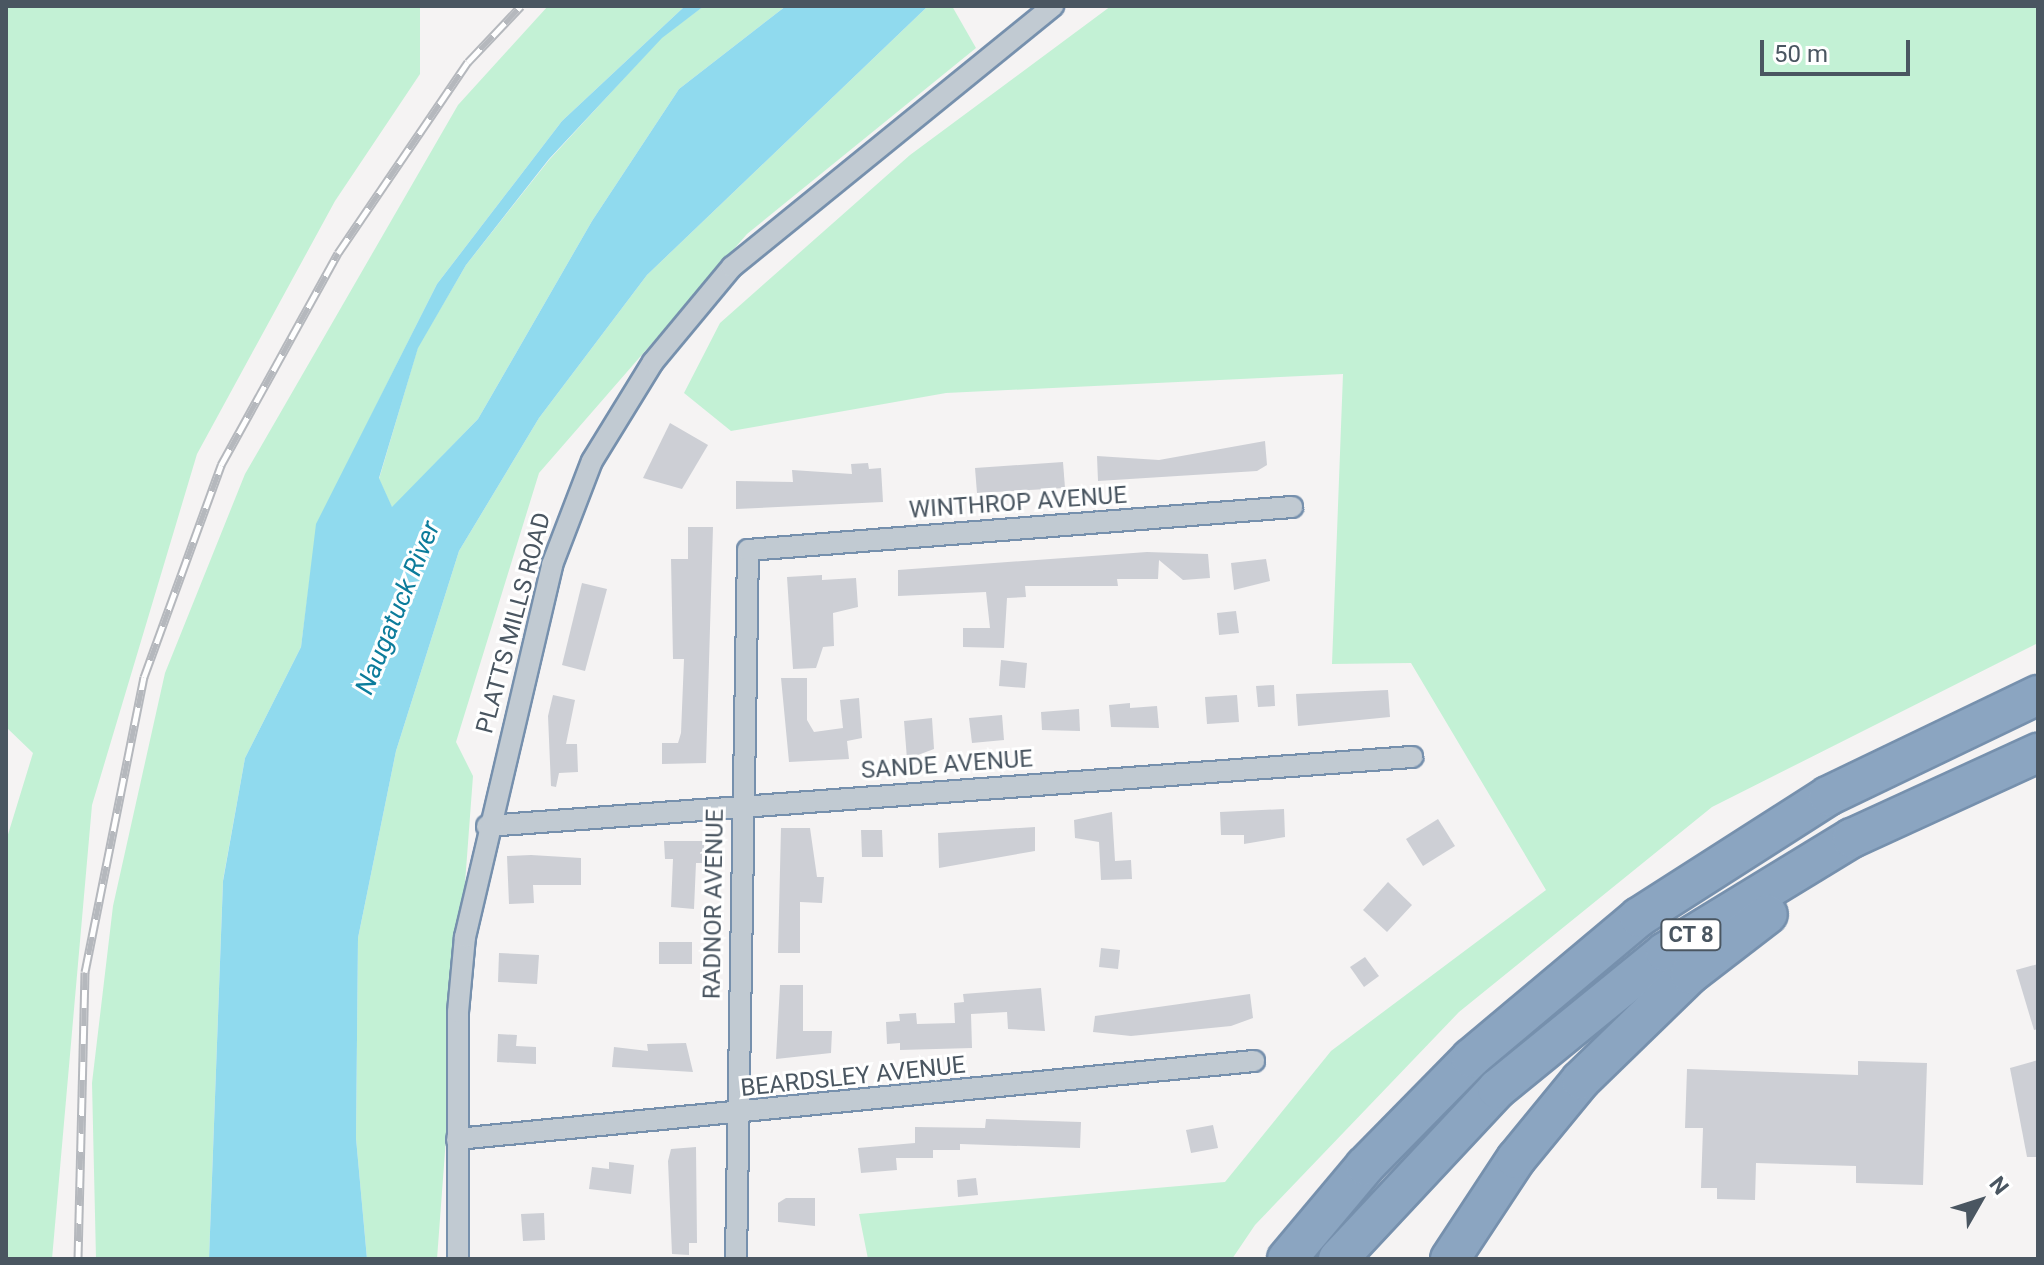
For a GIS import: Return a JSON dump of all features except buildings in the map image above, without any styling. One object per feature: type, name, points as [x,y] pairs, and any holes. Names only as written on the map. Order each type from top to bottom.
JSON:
[{"type":"highway","name":"CT 8","points":[[1287,1259],[1365,1166],[1527,1007],[1639,917],[1828,796],[2038,695]]},
{"type":"highway","name":"CT 8","points":[[1338,1259],[1497,1089],[1665,952],[1852,838],[2038,753]]},
{"type":"highway","points":[[1450,1259],[1547,1119],[1690,974],[1836,870],[2038,764]]},
{"type":"highway","points":[[1269,1259],[1365,1166]]},
{"type":"street","name":"PLATTS MILLS ROAD","points":[[458,1259],[461,974],[487,826],[565,527],[592,461],[653,362],[706,295],[758,243],[1053,6]]},
{"type":"street","name":"WINTHROP AVENUE","points":[[748,550],[1292,507]]},
{"type":"street","name":"RADNOR AVENUE","points":[[736,1259],[741,807],[748,550]]},
{"type":"street","name":"SANDE AVENUE","points":[[487,826],[1412,757]]},
{"type":"street","name":"BEARDSLEY AVENUE","points":[[457,1139],[738,1116],[1254,1061]]},
{"type":"green space","points":[[6,6],[420,6],[420,74],[335,201],[197,454],[92,805],[52,1259],[6,1259],[6,841],[33,753],[6,727]]},
{"type":"green space","points":[[548,6],[685,6],[562,121],[437,284],[317,524],[301,647],[245,758],[223,880],[209,1259],[96,1259],[92,1083],[113,906],[165,673],[245,474],[458,105]]},
{"type":"green space","points":[[704,6],[786,6],[679,89],[592,221],[478,419],[392,508],[379,479],[418,347],[466,265],[549,160],[662,37]]},
{"type":"green space","points":[[928,6],[952,6],[976,48],[747,234],[539,473],[456,742],[473,776],[437,1259],[367,1259],[356,1138],[358,938],[396,751],[459,551],[539,418],[647,275]]},
{"type":"green space","points":[[1111,6],[2038,6],[2038,643],[1712,807],[1459,1012],[1255,1225],[1232,1259],[868,1259],[859,1214],[1225,1182],[1331,1051],[1546,890],[1411,663],[1332,664],[1343,374],[946,393],[731,431],[684,393],[720,323],[910,155]]},
{"type":"water","name":"Naugatuck River","points":[[685,6],[704,6],[662,38],[549,159],[466,265],[418,348],[379,478],[392,507],[478,419],[592,221],[679,89],[786,6],[928,6],[647,275],[539,418],[459,551],[396,751],[358,938],[356,1138],[367,1259],[209,1259],[223,881],[245,758],[301,647],[316,524],[437,284],[562,121]]},
{"type":"railway","points":[[78,1259],[85,972],[144,677],[221,465],[338,253],[468,62],[521,6]]}]
